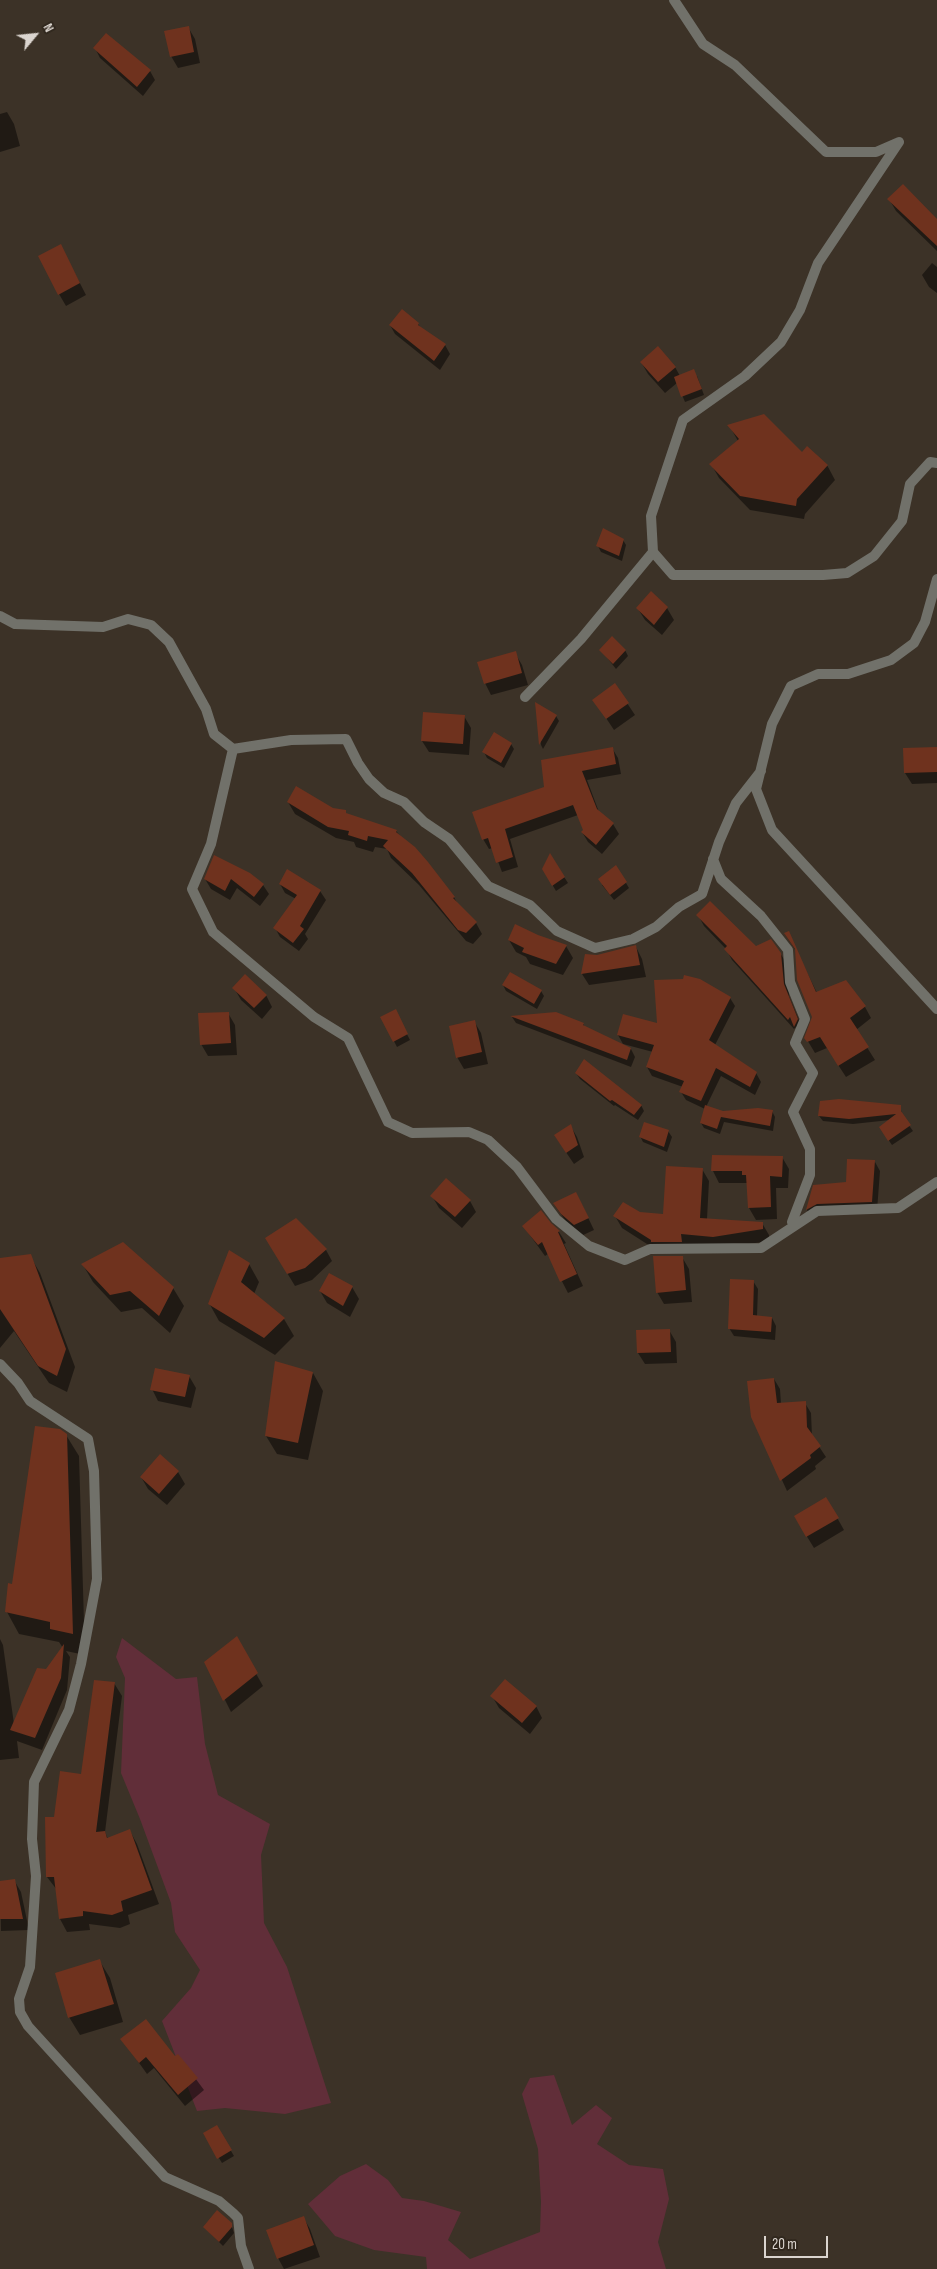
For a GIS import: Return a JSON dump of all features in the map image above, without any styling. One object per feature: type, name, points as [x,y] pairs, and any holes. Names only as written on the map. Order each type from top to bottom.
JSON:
[{"type":"street","points":[[674,0],[703,44],[735,65],[826,152],[876,152],[899,142],[818,263],[800,310],[781,342],[744,376],[683,420],[651,516],[653,552],[673,575],[823,575],[847,573],[874,556],[902,521],[910,484],[930,462],[937,463]]},
{"type":"street","points":[[525,697],[580,639],[653,552]]},
{"type":"street","points":[[937,579],[925,622],[914,643],[892,660],[848,674],[818,674],[791,686],[772,724],[756,789],[772,830],[937,1009]]},
{"type":"street","points":[[0,616],[14,624],[103,627],[128,619],[151,625],[169,642],[206,709],[214,734],[233,749],[290,740],[346,739],[358,763],[369,779],[384,793],[404,802],[424,822],[449,839],[488,886],[530,906],[557,931],[595,948],[633,939],[656,927],[679,906],[702,894],[713,859],[736,803],[761,771]]},
{"type":"street","points":[[233,749],[211,844],[192,889],[213,932],[314,1017],[348,1038],[388,1122],[412,1133],[469,1132],[488,1140],[517,1167],[556,1219],[589,1246],[625,1260],[650,1250],[761,1248],[817,1211],[898,1208],[937,1182]]},
{"type":"street","points":[[713,859],[722,879],[761,916],[788,950],[790,982],[805,1019],[795,1043],[813,1073],[793,1112],[810,1149],[810,1175],[792,1222]]},
{"type":"street","points":[[0,1364],[18,1383],[30,1401],[88,1439],[94,1471],[97,1580],[81,1664],[69,1710],[34,1782],[32,1838],[36,1876],[30,1967],[19,1999],[20,2012],[28,2026],[165,2177],[219,2201],[234,2213],[238,2218],[241,2246],[249,2269]]},
{"type":"shaded area","points":[[122,1638],[176,1679],[197,1677],[205,1744],[218,1795],[270,1824],[261,1855],[264,1923],[287,1967],[331,2103],[285,2114],[225,2108],[197,2111],[162,2021],[191,1988],[200,1970],[175,1932],[171,1903],[121,1773],[125,1678],[116,1657]]},
{"type":"shaded area","points":[[554,2075],[572,2125],[596,2105],[612,2118],[597,2144],[629,2165],[663,2169],[669,2199],[658,2242],[666,2269],[427,2269],[426,2257],[374,2250],[335,2236],[308,2204],[340,2176],[366,2164],[388,2180],[402,2198],[424,2201],[461,2212],[448,2240],[470,2259],[540,2232],[541,2202],[538,2149],[522,2094],[530,2078]]},
{"type":"building","points":[[189,26],[194,52],[170,57],[164,31]]},
{"type":"building","points":[[106,33],[151,70],[137,87],[93,48]]},
{"type":"building","points":[[903,184],[937,219],[937,246],[887,199]]},
{"type":"building","points":[[61,244],[80,283],[58,295],[38,256]]},
{"type":"building","points":[[402,309],[419,323],[418,325],[446,344],[434,361],[389,325]]},
{"type":"building","points":[[658,346],[676,367],[658,382],[640,362]]},
{"type":"building","points":[[694,369],[702,389],[681,397],[674,377]]},
{"type":"building","points":[[764,414],[802,452],[807,446],[828,465],[797,499],[796,506],[740,496],[709,464],[739,439],[727,425]]},
{"type":"building","points":[[603,528],[624,539],[619,556],[596,546]]},
{"type":"building","points":[[651,591],[668,607],[654,625],[636,608]]},
{"type":"building","points":[[612,636],[626,650],[613,664],[599,650]]},
{"type":"building","points":[[516,651],[522,673],[484,684],[477,662]]},
{"type":"building","points":[[615,683],[629,703],[606,719],[592,700]]},
{"type":"building","points":[[535,702],[557,715],[539,745]]},
{"type":"building","points":[[423,712],[465,715],[463,744],[421,741]]},
{"type":"building","points":[[494,732],[512,743],[501,763],[482,752]]},
{"type":"building","points":[[613,747],[616,764],[582,771],[597,809],[614,823],[596,845],[581,832],[583,830],[573,805],[505,829],[513,857],[496,863],[488,838],[482,840],[472,812],[544,787],[541,760]]},
{"type":"building","points":[[937,747],[937,772],[904,773],[903,748]]},
{"type":"building","points":[[296,786],[333,808],[346,810],[346,813],[397,830],[396,832],[415,847],[455,897],[453,898],[477,922],[466,933],[458,930],[412,873],[383,846],[388,840],[368,836],[367,841],[348,835],[349,831],[328,827],[287,802]]},
{"type":"building","points":[[550,853],[565,877],[552,886],[542,869]]},
{"type":"building","points":[[214,855],[250,873],[264,884],[254,897],[231,879],[225,891],[204,879]]},
{"type":"building","points":[[616,865],[627,882],[610,895],[598,879]]},
{"type":"building","points":[[287,869],[321,890],[300,926],[304,929],[293,943],[273,928],[297,895],[279,884]]},
{"type":"building","points":[[710,901],[756,946],[771,939],[781,953],[784,984],[798,1019],[794,1027],[790,1017],[788,1020],[724,949],[727,946],[696,915]]},
{"type":"building","points":[[515,924],[538,935],[567,945],[556,964],[522,952],[524,948],[508,940]]},
{"type":"building","points":[[789,931],[816,992],[846,980],[866,1006],[850,1018],[869,1047],[838,1066],[820,1037],[807,1042],[804,1038],[812,1017],[797,980],[795,949],[784,933]]},
{"type":"building","points":[[636,945],[640,965],[581,974],[585,954],[597,955]]},
{"type":"building","points":[[510,972],[542,990],[534,1004],[502,985]]},
{"type":"building","points":[[245,974],[267,995],[254,1008],[232,988]]},
{"type":"building","points":[[684,975],[700,979],[731,997],[709,1040],[757,1072],[750,1087],[716,1068],[701,1101],[679,1092],[684,1081],[646,1067],[654,1045],[617,1035],[623,1014],[657,1023],[654,980],[683,979]]},
{"type":"building","points":[[396,1009],[408,1034],[393,1042],[380,1017]]},
{"type":"building","points":[[229,1012],[231,1043],[200,1045],[198,1013]]},
{"type":"building","points":[[556,1012],[584,1023],[583,1025],[631,1048],[627,1060],[510,1016]]},
{"type":"building","points":[[475,1020],[482,1052],[456,1058],[449,1026]]},
{"type":"building","points":[[584,1059],[642,1105],[634,1115],[612,1100],[610,1101],[575,1073]]},
{"type":"building","points":[[839,1099],[901,1105],[901,1111],[911,1125],[888,1141],[879,1127],[896,1114],[849,1119],[818,1116],[820,1101]]},
{"type":"building","points":[[705,1105],[723,1111],[758,1108],[773,1110],[770,1126],[721,1117],[717,1129],[700,1123]]},
{"type":"building","points":[[644,1122],[669,1130],[664,1147],[639,1137]]},
{"type":"building","points":[[571,1124],[578,1145],[566,1153],[554,1135]]},
{"type":"building","points":[[712,1155],[783,1156],[782,1177],[770,1176],[771,1207],[748,1208],[746,1175],[742,1175],[742,1171],[711,1171]]},
{"type":"building","points":[[847,1159],[875,1160],[872,1202],[817,1204],[806,1210],[813,1185],[846,1182]]},
{"type":"building","points":[[666,1166],[703,1168],[700,1218],[763,1222],[763,1229],[713,1237],[681,1234],[682,1242],[651,1242],[651,1240],[613,1216],[623,1202],[640,1212],[663,1214]]},
{"type":"building","points":[[446,1178],[471,1200],[455,1217],[430,1196]]},
{"type":"building","points":[[576,1192],[589,1218],[574,1225],[561,1214],[553,1203]]},
{"type":"building","points":[[541,1210],[560,1231],[558,1232],[577,1274],[560,1282],[542,1242],[538,1245],[522,1226]]},
{"type":"building","points":[[296,1218],[327,1249],[305,1268],[287,1274],[265,1238]]},
{"type":"building","points":[[123,1242],[174,1287],[159,1316],[130,1291],[110,1295],[81,1264]]},
{"type":"building","points":[[229,1250],[250,1263],[241,1282],[285,1318],[264,1338],[208,1304]]},
{"type":"building","points":[[31,1254],[66,1349],[57,1376],[38,1366],[0,1309],[0,1258]]},
{"type":"building","points":[[653,1256],[683,1256],[686,1290],[656,1293]]},
{"type":"building","points":[[329,1273],[353,1286],[343,1306],[319,1291]]},
{"type":"building","points":[[730,1279],[754,1280],[753,1315],[772,1317],[771,1332],[728,1329]]},
{"type":"building","points":[[670,1329],[671,1352],[637,1353],[636,1330]]},
{"type":"building","points":[[275,1361],[313,1372],[298,1443],[265,1436]]},
{"type":"building","points":[[155,1368],[190,1375],[185,1397],[150,1390]]},
{"type":"building","points":[[774,1378],[777,1403],[806,1401],[807,1427],[821,1446],[810,1455],[811,1458],[780,1481],[751,1417],[747,1381]]},
{"type":"building","points":[[35,1426],[60,1429],[67,1434],[73,1634],[50,1629],[50,1622],[5,1612],[8,1583],[12,1584]]},
{"type":"building","points":[[160,1454],[179,1471],[159,1494],[140,1477]]},
{"type":"building","points":[[826,1497],[839,1518],[806,1537],[794,1516]]},
{"type":"building","points":[[237,1636],[258,1673],[223,1701],[204,1662]]},
{"type":"building","points":[[64,1644],[61,1678],[35,1738],[10,1730],[37,1668],[46,1669]]},
{"type":"building","points":[[505,1679],[537,1706],[522,1723],[490,1696]]},
{"type":"building","points":[[94,1680],[115,1682],[96,1832],[105,1831],[107,1838],[130,1829],[152,1890],[121,1901],[123,1911],[112,1915],[83,1911],[83,1916],[59,1919],[54,1877],[46,1877],[45,1817],[54,1817],[60,1771],[81,1774]]},
{"type":"building","points":[[15,1879],[23,1919],[0,1919],[0,1881]]},
{"type":"building","points":[[100,1959],[114,2004],[68,2018],[55,1973]]},
{"type":"building","points":[[146,2019],[175,2056],[178,2054],[198,2078],[178,2095],[146,2057],[139,2063],[120,2039]]},
{"type":"building","points":[[217,2125],[232,2150],[217,2159],[203,2133]]},
{"type":"building","points":[[217,2210],[232,2223],[232,2227],[219,2242],[203,2227]]},
{"type":"building","points":[[304,2216],[314,2245],[277,2259],[266,2230]]}]
